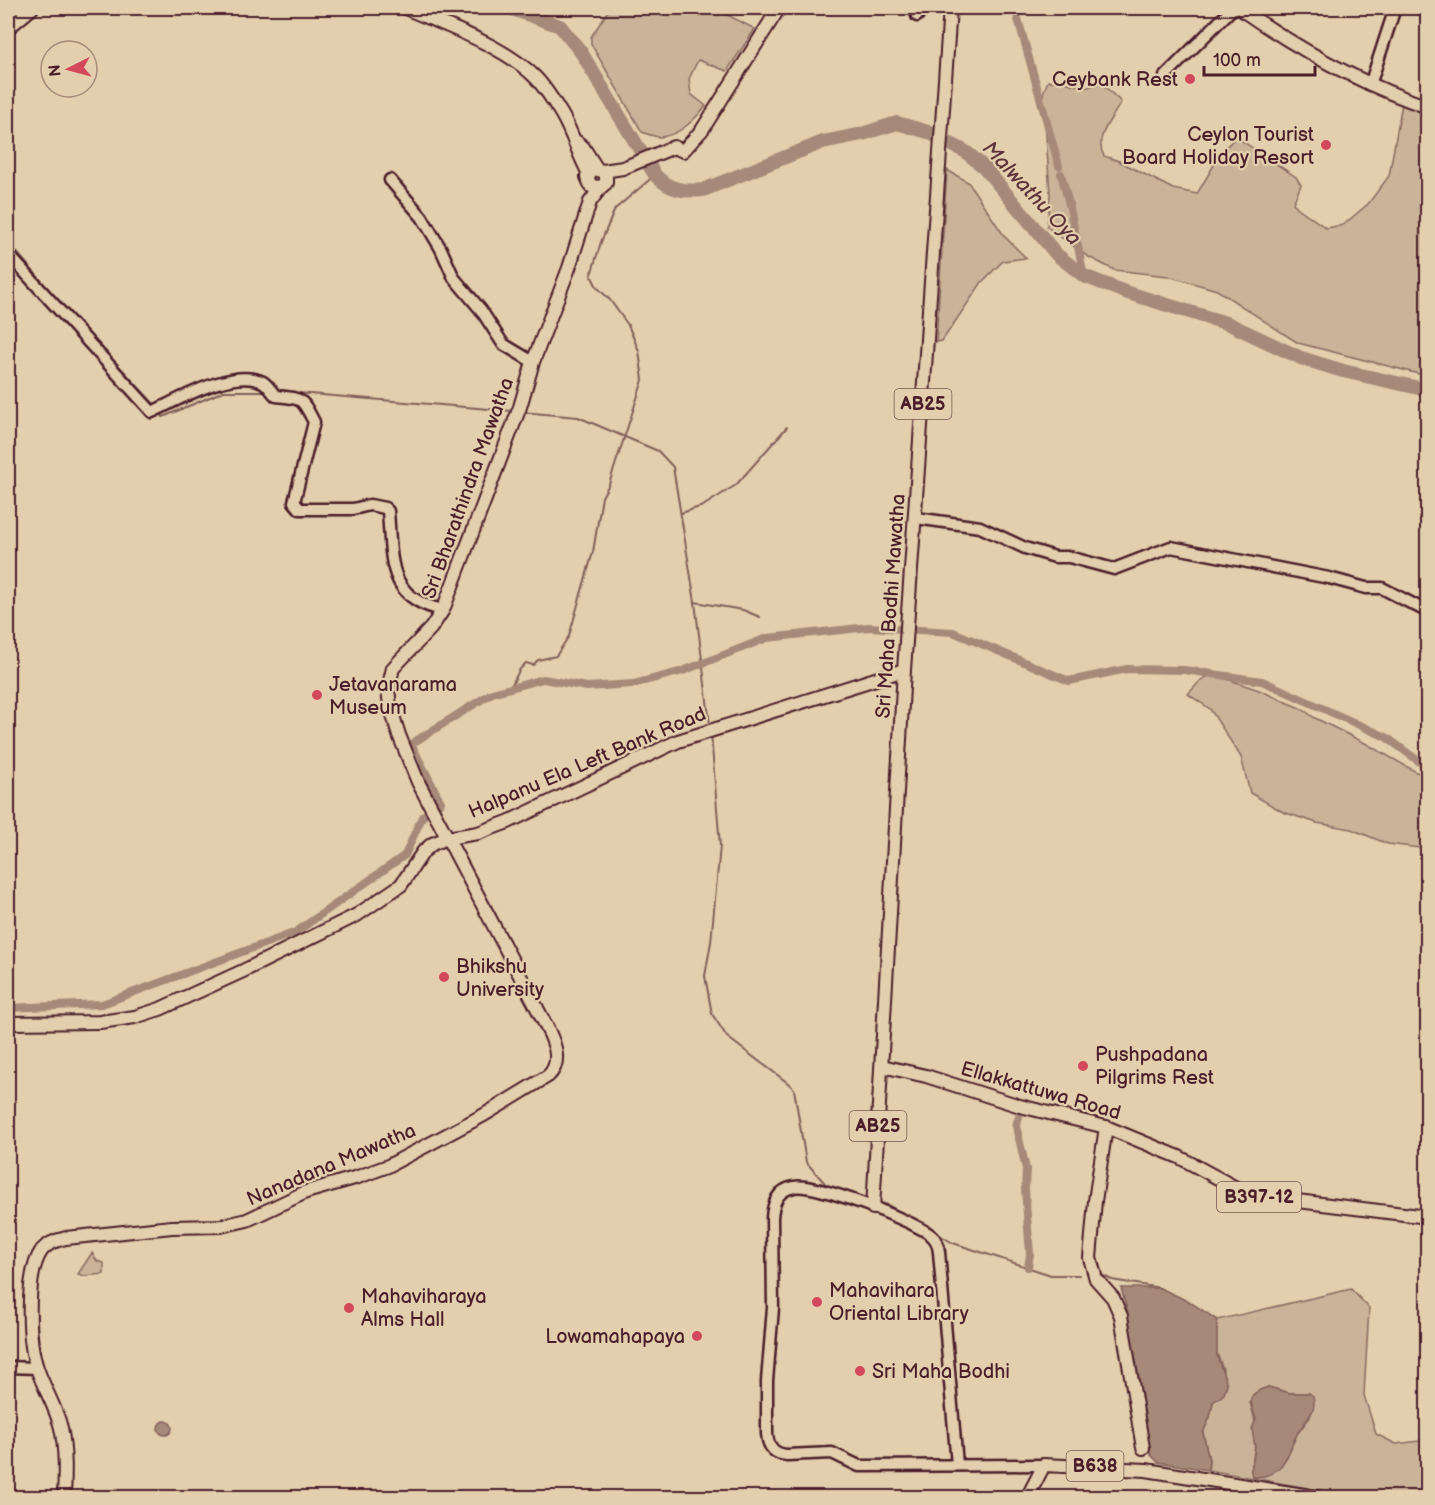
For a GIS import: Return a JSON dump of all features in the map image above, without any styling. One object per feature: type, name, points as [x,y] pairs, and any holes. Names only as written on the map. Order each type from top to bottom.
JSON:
[{"type":"main road","points":[[8,28],[32,8]]},
{"type":"main road","points":[[405,8],[482,42],[535,77],[561,113],[576,141],[578,155],[597,177],[636,164],[674,147],[683,151],[702,130],[779,8]]},
{"type":"main road","name":"Sri Maha Bodhi Mawatha","points":[[873,1208],[904,670],[950,8]]},
{"type":"main road","points":[[1239,8],[1304,51],[1371,85],[1428,107]]},
{"type":"main road","name":"Sri Bharathindra Mawatha","points":[[445,834],[411,767],[390,706],[388,689],[393,668],[431,628],[443,610],[520,407],[533,362],[569,268],[597,177]]},
{"type":"main road","name":"Halpanu Ela Left Bank Road","points":[[8,1023],[100,1022],[135,1017],[168,1005],[357,915],[401,885],[426,847],[445,834],[478,832],[508,822],[641,757],[702,733],[904,670]]},
{"type":"main road","name":"Nanadana Mawatha","points":[[64,1497],[61,1427],[54,1405],[37,1368],[30,1322],[31,1292],[38,1257],[51,1242],[66,1238],[152,1228],[221,1226],[247,1220],[306,1192],[388,1166],[484,1115],[552,1072],[557,1056],[549,1035],[445,834]]},
{"type":"main road","name":"Ellakkattuwa Road","points":[[882,1066],[926,1076],[1020,1106],[1106,1127],[1179,1157],[1249,1195],[1428,1217]]},
{"type":"main road","points":[[1106,1127],[1090,1247],[1094,1275],[1113,1298],[1121,1316],[1143,1448]]},
{"type":"main road","points":[[1027,1497],[1044,1465]]},
{"type":"main road","name":"B638","points":[[1044,1465],[1146,1470],[1323,1497]]},
{"type":"street","points":[[1165,76],[1233,8]]},
{"type":"street","points":[[1371,85],[1395,8]]},
{"type":"street","points":[[390,180],[422,217],[441,249],[454,278],[481,310],[503,344],[533,362]]},
{"type":"street","points":[[8,254],[152,412],[205,388],[236,380],[250,379],[265,382],[276,396],[297,398],[303,401],[314,422],[294,502],[300,509],[353,509],[370,505],[385,508],[388,511],[393,570],[404,592],[417,602],[430,608],[443,610]]},
{"type":"street","points":[[916,518],[980,527],[1025,548],[1055,557],[1068,557],[1114,569],[1171,547],[1329,578],[1366,588],[1382,588],[1428,612]]},
{"type":"street","points":[[803,1186],[873,1208],[922,1228],[938,1244],[952,1465],[859,1466],[832,1454],[781,1454],[772,1449],[767,1441],[767,1381],[773,1308],[773,1205],[777,1197],[788,1188],[803,1186]]},
{"type":"street","points":[[8,1367],[37,1368]]},
{"type":"street","name":"B638","points":[[952,1465],[1044,1465]]},
{"type":"shaded area","points":[[610,8],[714,8],[755,29],[727,71],[698,60],[689,79],[691,94],[706,106],[680,130],[668,136],[659,137],[642,132],[591,44],[591,37]]},
{"type":"shaded area","points":[[1048,81],[1065,82],[1085,88],[1101,83],[1121,102],[1102,135],[1101,149],[1104,156],[1119,161],[1173,189],[1197,194],[1222,151],[1236,137],[1296,177],[1301,185],[1293,203],[1326,228],[1343,225],[1368,204],[1389,176],[1402,103],[1427,113],[1427,376],[1298,343],[1217,290],[1168,276],[1114,270],[1087,256],[1047,227],[1050,194],[1043,93]]},
{"type":"shaded area","points":[[947,170],[968,182],[1005,237],[1026,258],[1003,261],[982,282],[942,341],[936,342]]},
{"type":"shaded area","points":[[1212,674],[1259,690],[1302,709],[1427,778],[1427,849],[1388,844],[1351,829],[1317,823],[1283,812],[1250,793],[1241,757],[1210,709],[1188,694],[1201,680]]},
{"type":"shaded area","points":[[92,1253],[97,1261],[104,1263],[104,1274],[84,1276],[78,1274]]},
{"type":"shaded area","points":[[1121,1288],[1160,1288],[1190,1302],[1217,1320],[1217,1356],[1227,1384],[1224,1394],[1213,1402],[1203,1433],[1209,1460],[1208,1470],[1158,1462],[1151,1455],[1146,1440],[1127,1310]]},
{"type":"shaded area","points":[[1351,1289],[1369,1308],[1364,1395],[1376,1434],[1396,1444],[1427,1440],[1427,1497],[1358,1497],[1208,1470],[1209,1460],[1203,1433],[1213,1402],[1221,1396],[1223,1369],[1216,1351],[1217,1320]],"holes":[[[1268,1387],[1290,1393],[1309,1393],[1310,1417],[1297,1434],[1286,1459],[1251,1471],[1255,1428],[1250,1403]]]},
{"type":"shaded area","points":[[1268,1387],[1290,1393],[1309,1393],[1313,1396],[1314,1407],[1279,1468],[1266,1476],[1252,1477],[1255,1448],[1252,1429],[1256,1419],[1251,1398],[1256,1392]]},
{"type":"shaded area","points":[[165,1421],[170,1423],[172,1428],[170,1433],[165,1435],[160,1433],[158,1428],[160,1423]]},
{"type":"waterway","name":"Malwathu Oya","points":[[509,8],[560,26],[581,52],[655,175],[671,187],[689,191],[703,190],[823,142],[862,134],[897,123],[928,132],[966,152],[984,167],[1057,255],[1084,276],[1125,292],[1229,324],[1301,358],[1343,371],[1428,390]]},
{"type":"waterway","points":[[1015,8],[1059,166]]},
{"type":"waterway","points":[[1061,174],[1084,276]]},
{"type":"waterway","points":[[510,688],[520,669],[526,663],[533,665],[538,660],[556,656],[569,636],[593,552],[602,497],[609,484],[643,380],[639,351],[628,325],[610,300],[597,287],[591,275],[601,242],[615,209],[655,175]]},
{"type":"waterway","points":[[8,242],[64,307],[156,406]]},
{"type":"waterway","points":[[161,413],[163,417],[224,391],[268,391]]},
{"type":"waterway","points":[[286,392],[513,411]]},
{"type":"waterway","points":[[522,412],[578,417],[658,451],[673,467],[695,602],[710,725]]},
{"type":"waterway","points":[[681,513],[703,506],[736,485],[787,427]]},
{"type":"waterway","points":[[695,602],[743,610],[760,617]]},
{"type":"waterway","points":[[8,1008],[102,1004],[296,932],[405,855],[422,817],[441,802],[411,744],[492,693],[543,679],[587,687],[633,684],[683,671],[767,638],[869,627],[953,632],[1069,681],[1127,669],[1184,670],[1262,681],[1386,737],[1428,768]]},
{"type":"waterway","points":[[711,734],[720,846],[711,942],[705,976],[712,1014],[727,1037],[794,1089],[806,1162],[830,1189]]},
{"type":"waterway","points":[[1019,1117],[1016,1125],[1026,1169],[1025,1189],[1030,1254],[1028,1267]]},
{"type":"waterway","points":[[858,1197],[870,1200]]},
{"type":"waterway","points":[[879,1202],[908,1217]]},
{"type":"waterway","points":[[936,1233],[953,1243],[1051,1275],[1079,1275]]},
{"type":"waterway","points":[[1099,1274],[1112,1280],[1160,1288]]},
{"type":"place","name":"Ceybank Rest","points":[[1190,79]]},
{"type":"place","name":"Ceylon Tourist Board Holiday Resort","points":[[1326,145]]},
{"type":"place","name":"Jetavanarama Museum","points":[[317,695]]},
{"type":"place","name":"Bhikshu University","points":[[444,977]]},
{"type":"place","name":"Pushpadana Pilgrims Rest","points":[[1083,1066]]},
{"type":"place","name":"Mahavihara Oriental Library","points":[[817,1302]]},
{"type":"place","name":"Mahaviharaya Alms Hall","points":[[349,1308]]},
{"type":"place","name":"Lowamahapaya","points":[[697,1336]]},
{"type":"place","name":"Sri Maha Bodhi","points":[[860,1371]]}]
